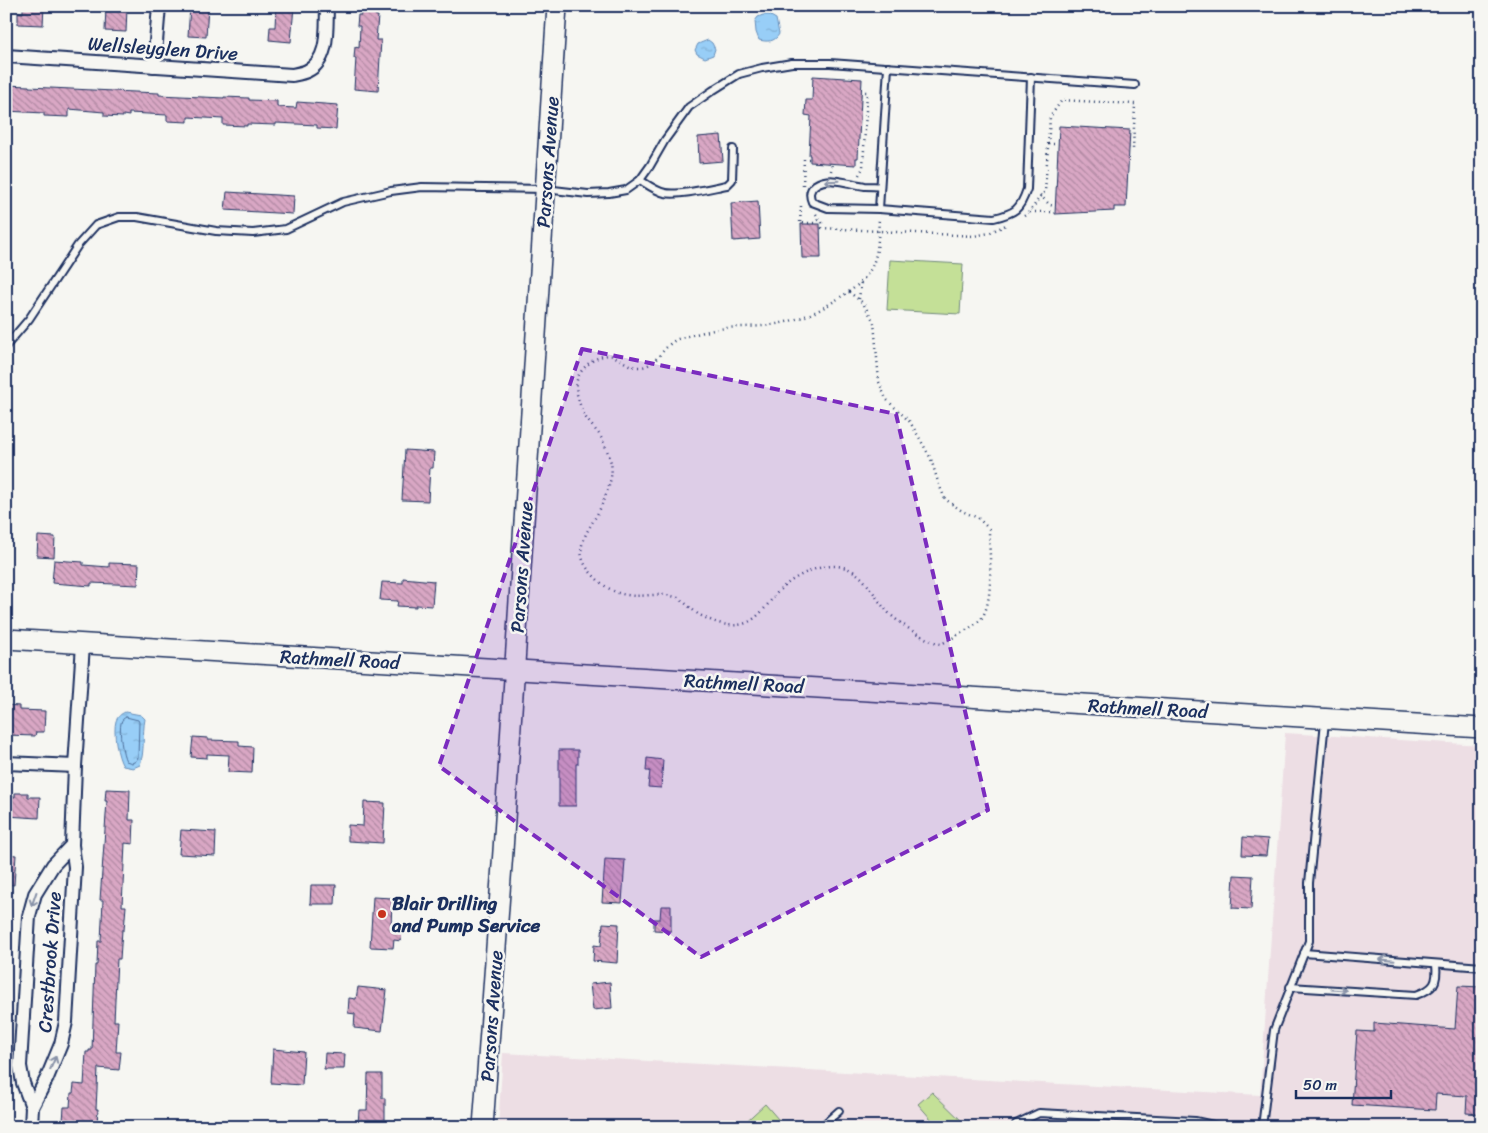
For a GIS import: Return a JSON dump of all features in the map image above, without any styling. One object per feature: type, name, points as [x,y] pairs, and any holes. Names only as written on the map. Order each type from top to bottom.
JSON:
[{"type":"street","points":[[154,66],[158,6]]},
{"type":"street","name":"Wellsleyglen Drive","points":[[6,56],[292,74],[306,72],[322,58],[327,6]]},
{"type":"street","name":"Parsons Avenue","points":[[483,1127],[557,6]]},
{"type":"street","name":"Rathmell Road","points":[[6,639],[1482,728]]},
{"type":"street","name":"Crestbrook Drive","points":[[32,1107],[61,1044],[66,1022],[75,867],[72,845],[75,766],[83,644]]},
{"type":"street","points":[[6,763],[75,766]]},
{"type":"street","name":"Crestbrook Drive","points":[[31,1127],[32,1107],[23,1083],[20,1066],[29,916],[35,894],[53,865],[72,845]]},
{"type":"lane","points":[[6,346],[29,319],[78,245],[96,225],[119,217],[137,217],[216,230],[253,233],[286,229],[343,202],[391,191],[422,187],[545,189],[588,194],[626,190],[640,180],[689,106],[739,74],[762,68],[792,63],[830,63],[1135,85]]},
{"type":"lane","points":[[877,209],[888,67]]},
{"type":"lane","points":[[880,187],[832,180],[820,182],[811,188],[809,196],[812,202],[828,208],[877,209],[994,218],[1009,215],[1022,204],[1027,189],[1032,77]]},
{"type":"lane","points":[[640,180],[666,193],[681,193],[727,185],[732,180],[733,149]]},
{"type":"lane","points":[[1269,1127],[1262,1127],[1274,1030],[1309,941],[1309,883],[1326,719]]},
{"type":"lane","points":[[1304,953],[1482,966]]},
{"type":"lane","points":[[1290,987],[1416,995],[1427,991],[1435,983],[1437,974],[1436,964]]},
{"type":"lane","points":[[821,1127],[839,1111]]},
{"type":"lane","points":[[1016,1124],[1040,1114],[1195,1121],[1222,1127]]},
{"type":"path","points":[[856,176],[863,168],[867,92],[862,92]]},
{"type":"path","points":[[1048,144],[1058,144]]},
{"type":"path","points":[[831,173],[832,164]]},
{"type":"path","points":[[826,174],[836,172]]},
{"type":"path","points":[[802,188],[808,182]]},
{"type":"path","points":[[1040,195],[1050,205],[1055,206]]},
{"type":"path","points":[[801,206],[800,223],[814,223],[819,219]]},
{"type":"path","points":[[849,292],[863,303],[874,322],[879,382],[886,399],[910,422],[931,458],[945,499],[962,511],[978,518],[988,529],[990,581],[988,604],[981,619],[942,644],[932,642],[894,618],[862,578],[846,567],[826,566],[788,582],[763,611],[748,623],[732,626],[716,622],[697,613],[678,598],[663,594],[646,596],[628,595],[611,590],[596,578],[587,568],[581,557],[581,543],[608,490],[612,476],[611,463],[600,436],[586,418],[580,403],[576,388],[578,375],[598,358],[611,355],[632,367],[644,367],[653,362],[668,345],[677,339],[726,328],[763,326],[802,317],[827,306],[862,281],[873,266],[876,253],[877,209]]},
{"type":"path","points":[[1030,212],[1055,212]]},
{"type":"path","points":[[858,300],[862,281]]},
{"type":"highlighted area","points":[[582,349],[896,414],[988,810],[701,957],[439,766]]},
{"type":"shaded area","points":[[1285,733],[1482,745],[1482,1127],[498,1127],[503,1053],[1260,1095]]},
{"type":"green space","points":[[890,260],[963,264],[960,314],[887,310]]},
{"type":"green space","points":[[932,1092],[968,1127],[938,1127],[918,1104]]},
{"type":"green space","points":[[765,1104],[785,1127],[740,1127]]},
{"type":"water","points":[[763,15],[769,15],[776,19],[779,34],[773,40],[759,40],[755,21]]},
{"type":"water","points":[[708,40],[715,49],[713,55],[705,58],[697,54],[695,50],[698,44]]},
{"type":"water","points":[[125,712],[141,715],[145,719],[142,760],[140,765],[133,768],[123,766],[116,744],[116,721]]},
{"type":"building","points":[[23,6],[44,6],[43,25],[18,24],[18,12],[23,13]]},
{"type":"building","points":[[190,6],[208,6],[206,37],[188,36]]},
{"type":"building","points":[[276,6],[294,6],[291,42],[269,40],[270,27],[275,27]]},
{"type":"building","points":[[362,6],[376,6],[375,15],[378,16],[376,40],[381,40],[378,91],[354,89],[355,47],[359,48],[360,26],[357,26],[358,15],[361,15]]},
{"type":"building","points":[[106,7],[127,8],[126,32],[105,31]]},
{"type":"building","points":[[813,76],[862,79],[858,158],[856,158],[856,165],[810,162],[811,116],[805,115],[806,100],[812,100]]},
{"type":"building","points":[[6,85],[159,93],[159,95],[249,98],[249,100],[277,101],[277,107],[296,108],[297,102],[338,105],[336,129],[317,128],[317,125],[276,123],[276,125],[223,125],[223,119],[188,117],[188,122],[167,121],[167,115],[129,113],[129,116],[123,115],[123,117],[104,116],[104,112],[69,109],[69,117],[44,116],[44,113],[6,111]]},
{"type":"building","points":[[1059,126],[1130,130],[1126,207],[1114,207],[1114,211],[1055,214]]},
{"type":"building","points":[[721,135],[723,161],[699,163],[698,137]]},
{"type":"building","points":[[227,192],[294,196],[293,214],[225,210]]},
{"type":"building","points":[[758,201],[760,239],[733,241],[731,203]]},
{"type":"building","points":[[801,224],[820,224],[821,258],[802,258]]},
{"type":"building","points":[[405,450],[434,452],[433,468],[430,468],[428,501],[402,500]]},
{"type":"building","points":[[38,536],[55,537],[54,557],[37,556]]},
{"type":"building","points":[[54,560],[83,562],[83,565],[109,567],[109,563],[139,564],[138,585],[91,583],[91,586],[52,583]]},
{"type":"building","points":[[403,578],[434,581],[432,606],[397,606],[398,601],[380,600],[382,582],[403,583]]},
{"type":"building","points":[[6,705],[19,706],[19,710],[45,711],[44,732],[36,732],[35,736],[6,735]]},
{"type":"building","points":[[193,737],[208,738],[208,740],[239,741],[239,746],[253,747],[252,773],[228,772],[229,755],[207,754],[207,758],[191,757]]},
{"type":"building","points":[[559,750],[578,750],[576,806],[559,806]]},
{"type":"building","points":[[647,758],[663,760],[661,788],[648,787],[650,771],[646,771]]},
{"type":"building","points":[[106,789],[130,790],[129,820],[134,820],[133,844],[125,843],[122,906],[126,906],[120,959],[117,959],[114,1021],[118,1021],[116,1052],[121,1052],[119,1070],[98,1068],[97,1125],[65,1124],[65,1121],[63,1121],[64,1107],[70,1107],[74,1084],[84,1085],[86,1052],[92,1050],[95,965],[97,965],[98,941],[101,941],[103,900],[100,900],[107,801],[105,801]]},
{"type":"building","points":[[15,793],[28,793],[28,797],[40,797],[39,818],[6,816],[6,796],[15,797]]},
{"type":"building","points":[[364,802],[385,803],[383,843],[348,841],[348,825],[363,826]]},
{"type":"building","points":[[181,830],[216,832],[215,856],[179,854]]},
{"type":"building","points":[[1243,837],[1268,839],[1266,856],[1242,855]]},
{"type":"building","points":[[6,854],[16,855],[14,885],[6,884]]},
{"type":"building","points":[[605,859],[625,860],[622,903],[602,902]]},
{"type":"building","points":[[1234,875],[1253,876],[1251,909],[1232,908]]},
{"type":"building","points":[[311,885],[336,885],[335,904],[310,904]]},
{"type":"building","name":"Blair Drilling and Pump Service","points":[[373,897],[392,898],[391,929],[402,929],[401,941],[394,940],[393,948],[370,947]]},
{"type":"building","points":[[661,906],[671,906],[671,931],[654,930],[654,919],[660,919]]},
{"type":"building","points":[[603,923],[619,924],[617,963],[593,961],[594,945],[601,946]]},
{"type":"building","points":[[610,982],[612,1008],[593,1010],[590,984]]},
{"type":"building","points":[[1458,986],[1482,987],[1482,1114],[1466,1113],[1467,1096],[1436,1094],[1435,1110],[1352,1105],[1357,1031],[1374,1032],[1374,1023],[1455,1029]]},
{"type":"building","points":[[358,987],[387,990],[382,1031],[354,1028],[355,1014],[348,1013],[349,998],[356,999]]},
{"type":"building","points":[[273,1049],[304,1052],[302,1085],[271,1083]]},
{"type":"building","points":[[325,1053],[345,1054],[344,1069],[324,1069]]},
{"type":"building","points":[[368,1074],[382,1074],[382,1098],[385,1098],[385,1125],[358,1124],[359,1110],[367,1110]]},
{"type":"place","name":"Blair Drilling and Pump Service","points":[[382,914]]}]
